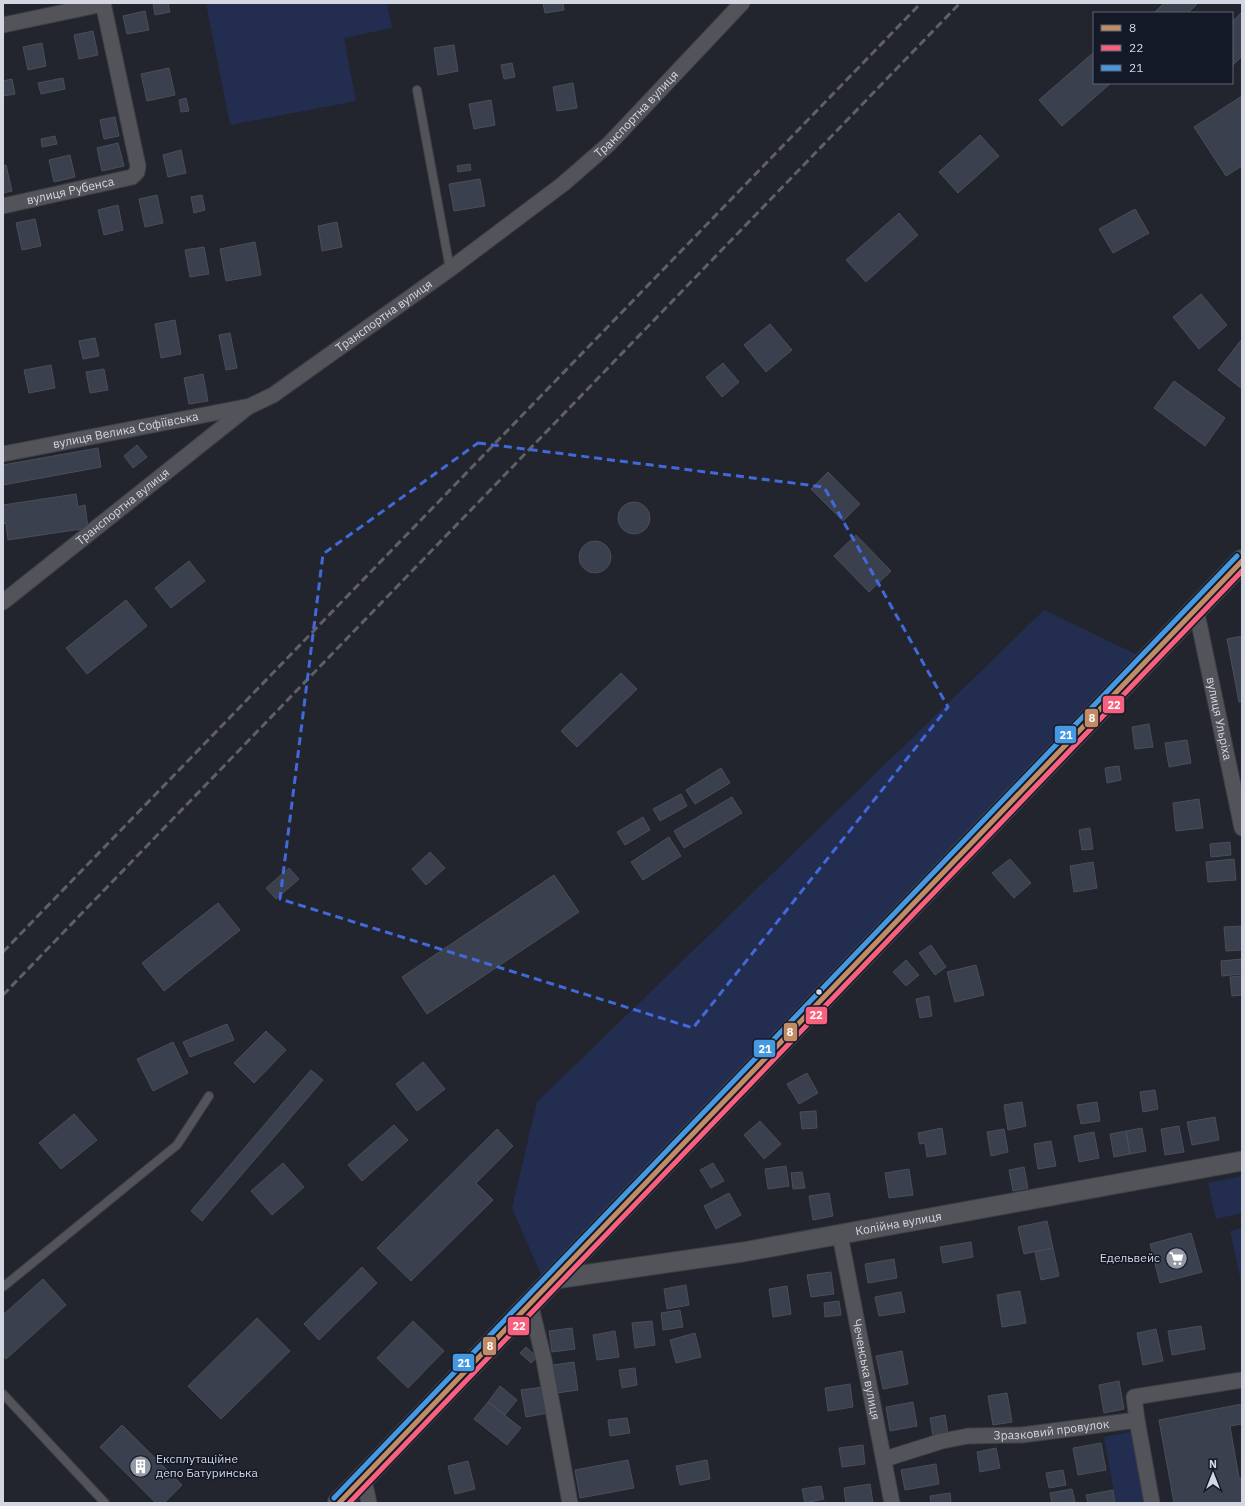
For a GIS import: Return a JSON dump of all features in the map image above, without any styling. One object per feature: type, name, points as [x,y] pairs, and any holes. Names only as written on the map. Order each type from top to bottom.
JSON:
[{"type":"main road","points":[[338,1503],[530,1303],[555,1279],[1242,561]]},
{"type":"street","points":[[3,25],[103,3]]},
{"type":"street","name":"вулиця Рубенса","points":[[3,206],[132,177],[137,172],[138,166],[103,3]]},
{"type":"street","name":"Транспортна вулиця","points":[[3,602],[248,406],[273,395],[450,269],[564,184],[609,144],[742,3]]},
{"type":"street","name":"вулиця Велика Софіївська","points":[[3,454],[248,406]]},
{"type":"street","name":"вулиця Ульріха","points":[[1196,608],[1240,807],[1242,828]]},
{"type":"street","name":"Колійна вулиця","points":[[555,1279],[743,1252],[1242,1161]]},
{"type":"street","name":"Чеченська вулиця","points":[[840,1235],[885,1459],[892,1503]]},
{"type":"street","points":[[530,1303],[544,1360],[570,1503]]},
{"type":"street","points":[[1152,1503],[1134,1397],[1242,1380]]},
{"type":"street","name":"Зразковий провулок","points":[[885,1459],[942,1440],[968,1436],[1022,1435],[1137,1420]]},
{"type":"street","points":[[363,1476],[369,1503]]},
{"type":"lane","points":[[417,90],[450,269]]},
{"type":"lane","points":[[3,1287],[177,1145],[209,1096]]},
{"type":"lane","points":[[3,1394],[105,1503]]},
{"type":"highlighted area","points":[[478,443],[824,487],[948,707],[693,1028],[280,899],[323,554]]},
{"type":"shaded area","points":[[206,3],[387,3],[392,28],[344,38],[356,101],[230,125]]},
{"type":"shaded area","points":[[1044,610],[1148,660],[548,1291],[512,1208],[537,1102]]},
{"type":"shaded area","points":[[1242,1176],[1242,1213],[1216,1219],[1208,1183]]},
{"type":"shaded area","points":[[1242,1228],[1242,1286],[1230,1231]]},
{"type":"shaded area","points":[[1136,1431],[1150,1503],[1116,1503],[1104,1437]]},
{"type":"building","points":[[153,3],[168,3],[170,12],[155,15]]},
{"type":"building","points":[[543,3],[563,3],[564,10],[545,13]]},
{"type":"building","points":[[1164,3],[1198,3],[1189,12],[1155,12]]},
{"type":"building","points":[[145,11],[149,30],[127,34],[123,16]]},
{"type":"building","points":[[1242,12],[1242,56],[1233,65],[1233,21]]},
{"type":"building","points":[[93,31],[98,55],[79,59],[74,35]]},
{"type":"building","points":[[42,43],[46,66],[28,70],[23,47]]},
{"type":"building","points":[[454,45],[458,71],[438,75],[434,48]]},
{"type":"building","points":[[1093,53],[1093,84],[1110,84],[1062,126],[1039,100]]},
{"type":"building","points":[[512,63],[515,77],[504,79],[501,65]]},
{"type":"building","points":[[169,68],[175,95],[147,101],[141,74]]},
{"type":"building","points":[[63,78],[65,89],[41,94],[38,83]]},
{"type":"building","points":[[12,79],[15,94],[3,96],[3,81]]},
{"type":"building","points":[[573,83],[577,108],[557,111],[553,87]]},
{"type":"building","points":[[1242,96],[1242,166],[1226,176],[1194,127]]},
{"type":"building","points":[[186,98],[189,111],[181,112],[179,100]]},
{"type":"building","points":[[491,100],[495,125],[474,129],[469,104]]},
{"type":"building","points":[[115,117],[119,136],[104,139],[100,120]]},
{"type":"building","points":[[980,135],[999,156],[958,193],[939,172]]},
{"type":"building","points":[[55,136],[57,144],[42,147],[41,139]]},
{"type":"building","points":[[118,143],[124,166],[102,171],[97,148]]},
{"type":"building","points":[[181,150],[186,173],[168,177],[163,155]]},
{"type":"building","points":[[70,155],[75,177],[54,182],[49,160]]},
{"type":"building","points":[[470,164],[471,170],[458,172],[457,166]]},
{"type":"building","points":[[6,165],[12,191],[3,193],[3,166]]},
{"type":"building","points":[[480,179],[485,206],[454,211],[449,184]]},
{"type":"building","points":[[157,195],[163,223],[145,227],[139,199]]},
{"type":"building","points":[[202,195],[205,210],[194,213],[191,197]]},
{"type":"building","points":[[118,205],[123,230],[104,235],[98,210]]},
{"type":"building","points":[[1135,209],[1149,233],[1113,253],[1099,229]]},
{"type":"building","points":[[899,213],[918,235],[866,282],[846,260]]},
{"type":"building","points":[[35,219],[41,246],[22,250],[16,223]]},
{"type":"building","points":[[337,222],[342,247],[322,251],[318,226]]},
{"type":"building","points":[[255,242],[261,275],[226,281],[220,249]]},
{"type":"building","points":[[204,247],[209,274],[190,277],[185,250]]},
{"type":"building","points":[[1201,294],[1227,325],[1199,349],[1173,317]]},
{"type":"building","points":[[175,320],[181,354],[161,358],[155,324]]},
{"type":"building","points":[[770,324],[792,350],[766,372],[744,345]]},
{"type":"building","points":[[230,333],[237,368],[226,370],[219,335]]},
{"type":"building","points":[[95,338],[99,356],[83,359],[79,341]]},
{"type":"building","points":[[1242,339],[1242,389],[1218,370]]},
{"type":"building","points":[[723,363],[739,382],[722,397],[706,377]]},
{"type":"building","points":[[51,365],[55,388],[29,393],[24,370]]},
{"type":"building","points":[[104,369],[108,390],[90,393],[86,372]]},
{"type":"building","points":[[203,374],[208,401],[189,404],[184,378]]},
{"type":"building","points":[[1174,381],[1225,418],[1205,446],[1154,408]]},
{"type":"building","points":[[137,445],[147,457],[133,468],[124,456]]},
{"type":"building","points":[[98,448],[101,467],[3,485],[3,465]]},
{"type":"building","points":[[828,472],[860,504],[843,521],[811,489]]},
{"type":"building","points":[[76,494],[78,507],[85,505],[88,528],[8,540],[6,523],[3,524],[3,505]]},
{"type":"building","points":[[631,502],[637,502],[646,506],[650,518],[646,530],[637,534],[631,534],[622,530],[618,521],[618,515],[622,506]]},
{"type":"building","points":[[856,535],[891,571],[869,592],[834,556]]},
{"type":"building","points":[[598,541],[604,543],[609,548],[611,557],[609,566],[604,571],[592,573],[586,571],[581,566],[579,554],[581,548],[586,543]]},
{"type":"building","points":[[189,561],[205,581],[171,608],[155,588]]},
{"type":"building","points":[[126,600],[147,626],[87,674],[66,648]]},
{"type":"building","points":[[1242,636],[1242,702],[1239,702],[1227,639]]},
{"type":"building","points":[[621,673],[637,689],[577,747],[561,731]]},
{"type":"building","points":[[1149,724],[1153,747],[1135,749],[1132,727]]},
{"type":"building","points":[[1187,740],[1191,763],[1169,767],[1165,743]]},
{"type":"building","points":[[1119,766],[1121,780],[1107,783],[1105,768]]},
{"type":"building","points":[[721,768],[730,783],[695,804],[686,790]]},
{"type":"building","points":[[681,794],[687,806],[660,821],[653,809]]},
{"type":"building","points":[[732,797],[742,813],[684,848],[674,831]]},
{"type":"building","points":[[1199,799],[1203,828],[1176,831],[1173,803]]},
{"type":"building","points":[[643,817],[650,830],[625,845],[617,832]]},
{"type":"building","points":[[1090,828],[1093,849],[1082,850],[1079,830]]},
{"type":"building","points":[[669,837],[681,856],[643,880],[631,862]]},
{"type":"building","points":[[1230,842],[1231,855],[1211,857],[1210,844]]},
{"type":"building","points":[[430,852],[445,868],[426,885],[412,869]]},
{"type":"building","points":[[1010,859],[1031,883],[1014,898],[992,873]]},
{"type":"building","points":[[1234,859],[1236,880],[1208,882],[1206,862]]},
{"type":"building","points":[[1093,862],[1097,888],[1074,892],[1070,866]]},
{"type":"building","points":[[289,868],[299,879],[276,899],[266,888]]},
{"type":"building","points":[[554,875],[579,912],[427,1014],[402,977]]},
{"type":"building","points":[[218,903],[240,930],[164,991],[142,963]]},
{"type":"building","points":[[1242,926],[1242,950],[1226,951],[1224,927]]},
{"type":"building","points":[[931,945],[946,967],[935,975],[919,953]]},
{"type":"building","points":[[1242,959],[1242,974],[1222,976],[1221,961]]},
{"type":"building","points":[[906,960],[919,975],[906,986],[893,972]]},
{"type":"building","points":[[976,965],[984,995],[955,1002],[947,972]]},
{"type":"building","points":[[1242,976],[1242,995],[1232,996],[1230,977]]},
{"type":"building","points":[[929,996],[932,1016],[920,1018],[916,999]]},
{"type":"building","points":[[227,1024],[234,1040],[190,1057],[183,1042]]},
{"type":"building","points":[[266,1031],[286,1050],[254,1083],[234,1063]]},
{"type":"building","points":[[173,1042],[188,1073],[153,1091],[137,1059]]},
{"type":"building","points":[[423,1062],[445,1089],[417,1111],[396,1084]]},
{"type":"building","points":[[311,1070],[323,1080],[202,1221],[191,1211]]},
{"type":"building","points":[[807,1073],[818,1093],[799,1104],[787,1084]]},
{"type":"building","points":[[1155,1090],[1158,1109],[1143,1112],[1140,1092]]},
{"type":"building","points":[[1022,1102],[1026,1126],[1008,1130],[1004,1105]]},
{"type":"building","points":[[1097,1102],[1100,1121],[1081,1124],[1077,1105]]},
{"type":"building","points":[[816,1111],[817,1128],[802,1129],[800,1112]]},
{"type":"building","points":[[74,1114],[97,1140],[61,1169],[39,1143]]},
{"type":"building","points":[[1215,1117],[1219,1140],[1192,1145],[1187,1122]]},
{"type":"building","points":[[760,1121],[781,1144],[764,1159],[744,1135]]},
{"type":"building","points":[[394,1125],[408,1140],[362,1181],[348,1165]]},
{"type":"building","points":[[1179,1126],[1184,1152],[1165,1155],[1161,1129]]},
{"type":"building","points":[[942,1128],[946,1154],[927,1157],[925,1143],[920,1144],[918,1133]]},
{"type":"building","points":[[1142,1128],[1146,1151],[1130,1154],[1126,1131]]},
{"type":"building","points":[[497,1129],[513,1146],[476,1183],[493,1200],[411,1281],[377,1248]]},
{"type":"building","points":[[1004,1129],[1008,1152],[991,1156],[987,1132]]},
{"type":"building","points":[[1126,1131],[1130,1154],[1114,1157],[1110,1134]]},
{"type":"building","points":[[1094,1132],[1099,1158],[1079,1162],[1074,1136]]},
{"type":"building","points":[[1051,1141],[1056,1166],[1038,1169],[1034,1144]]},
{"type":"building","points":[[283,1163],[304,1187],[272,1215],[251,1191]]},
{"type":"building","points":[[713,1163],[724,1181],[711,1188],[700,1170]]},
{"type":"building","points":[[786,1166],[789,1186],[768,1189],[765,1169]]},
{"type":"building","points":[[1024,1167],[1028,1188],[1013,1191],[1009,1170]]},
{"type":"building","points":[[909,1169],[913,1195],[889,1198],[885,1173]]},
{"type":"building","points":[[802,1172],[805,1188],[793,1189],[791,1173]]},
{"type":"building","points":[[729,1193],[741,1215],[716,1229],[704,1206]]},
{"type":"building","points":[[829,1193],[833,1216],[813,1220],[809,1196]]},
{"type":"building","points":[[1047,1221],[1053,1248],[1024,1254],[1018,1227]]},
{"type":"building","name":"Едельвейс","points":[[1191,1233],[1202,1272],[1160,1283],[1150,1244]]},
{"type":"building","points":[[971,1242],[973,1257],[943,1263],[940,1247]]},
{"type":"building","points":[[1053,1248],[1059,1276],[1041,1280],[1035,1252]]},
{"type":"building","points":[[894,1259],[897,1278],[868,1283],[865,1264]]},
{"type":"building","points":[[362,1267],[377,1283],[319,1340],[304,1324]]},
{"type":"building","points":[[831,1272],[834,1294],[811,1297],[807,1275]]},
{"type":"building","points":[[43,1279],[66,1305],[6,1359],[3,1356],[3,1315]]},
{"type":"building","points":[[686,1285],[689,1305],[667,1309],[664,1289]]},
{"type":"building","points":[[787,1286],[791,1314],[773,1317],[769,1289]]},
{"type":"building","points":[[1020,1291],[1026,1323],[1002,1327],[997,1295]]},
{"type":"building","points":[[901,1292],[905,1312],[879,1316],[875,1297]]},
{"type":"building","points":[[839,1301],[841,1315],[825,1317],[824,1303]]},
{"type":"building","points":[[680,1310],[683,1327],[663,1330],[661,1313]]},
{"type":"building","points":[[257,1318],[290,1351],[221,1419],[188,1386]]},
{"type":"building","points":[[413,1321],[444,1351],[408,1388],[377,1358]]},
{"type":"building","points":[[652,1321],[655,1345],[635,1348],[632,1323]]},
{"type":"building","points":[[1201,1326],[1205,1349],[1172,1355],[1168,1331]]},
{"type":"building","points":[[572,1328],[575,1349],[552,1352],[549,1331]]},
{"type":"building","points":[[1156,1329],[1163,1361],[1143,1365],[1137,1333]]},
{"type":"building","points":[[615,1331],[619,1357],[597,1360],[593,1335]]},
{"type":"building","points":[[695,1333],[701,1357],[676,1363],[670,1340]]},
{"type":"building","points":[[526,1347],[537,1357],[531,1363],[520,1353]]},
{"type":"building","points":[[902,1351],[908,1384],[883,1389],[876,1356]]},
{"type":"building","points":[[574,1362],[578,1390],[557,1393],[553,1365]]},
{"type":"building","points":[[635,1368],[637,1385],[622,1388],[619,1370]]},
{"type":"building","points":[[1119,1381],[1124,1409],[1104,1413],[1099,1385]]},
{"type":"building","points":[[850,1384],[853,1407],[828,1411],[825,1388]]},
{"type":"building","points":[[500,1386],[517,1400],[505,1415],[488,1402]]},
{"type":"building","points":[[543,1387],[548,1413],[526,1417],[521,1390]]},
{"type":"building","points":[[1007,1393],[1012,1422],[993,1425],[988,1396]]},
{"type":"building","points":[[488,1402],[521,1428],[507,1445],[474,1419]]},
{"type":"building","points":[[913,1402],[917,1426],[890,1431],[886,1407]]},
{"type":"building","points":[[1242,1404],[1242,1424],[1230,1426],[1239,1478],[1242,1478],[1242,1503],[1174,1503],[1159,1420]]},
{"type":"building","points":[[945,1415],[948,1434],[933,1436],[930,1418]]},
{"type":"building","points":[[627,1418],[630,1433],[610,1436],[608,1420]]},
{"type":"building","name":"Експлутаційне депо Батуринська","points":[[122,1425],[182,1485],[164,1503],[156,1503],[100,1447]]},
{"type":"building","points":[[1101,1443],[1106,1470],[1078,1475],[1073,1448]]},
{"type":"building","points":[[863,1445],[865,1464],[842,1467],[839,1448]]},
{"type":"building","points":[[996,1448],[1000,1468],[980,1472],[977,1452]]},
{"type":"building","points":[[628,1460],[634,1488],[580,1498],[575,1470]]},
{"type":"building","points":[[707,1460],[710,1479],[680,1485],[676,1466]]},
{"type":"building","points":[[468,1461],[475,1489],[455,1494],[448,1466]]},
{"type":"building","points":[[936,1464],[939,1484],[905,1490],[901,1470]]},
{"type":"building","points":[[1063,1470],[1066,1485],[1049,1488],[1046,1473]]},
{"type":"building","points":[[870,1484],[873,1503],[846,1503],[844,1488]]},
{"type":"building","points":[[821,1486],[824,1499],[805,1503],[802,1489]]},
{"type":"building","points":[[1072,1489],[1075,1502],[1052,1503],[1050,1493]]},
{"type":"building","points":[[1113,1490],[1115,1503],[1088,1503],[1086,1495]]},
{"type":"building","points":[[950,1493],[951,1503],[931,1503],[930,1496]]},
{"type":"railway","points":[[3,952],[921,3]]},
{"type":"railway","points":[[3,995],[960,3]]},
{"type":"transit line","name":"21","points":[[334,1498],[1237,556]]},
{"type":"transit line","name":"8","points":[[339,1503],[1242,561]]},
{"type":"transit line","name":"22","points":[[349,1503],[1242,571]]},
{"type":"place","name":"Едельвейс","points":[[1176,1258]]},
{"type":"place","name":"Експлутаційне депо Батуринська","points":[[141,1466]]}]
